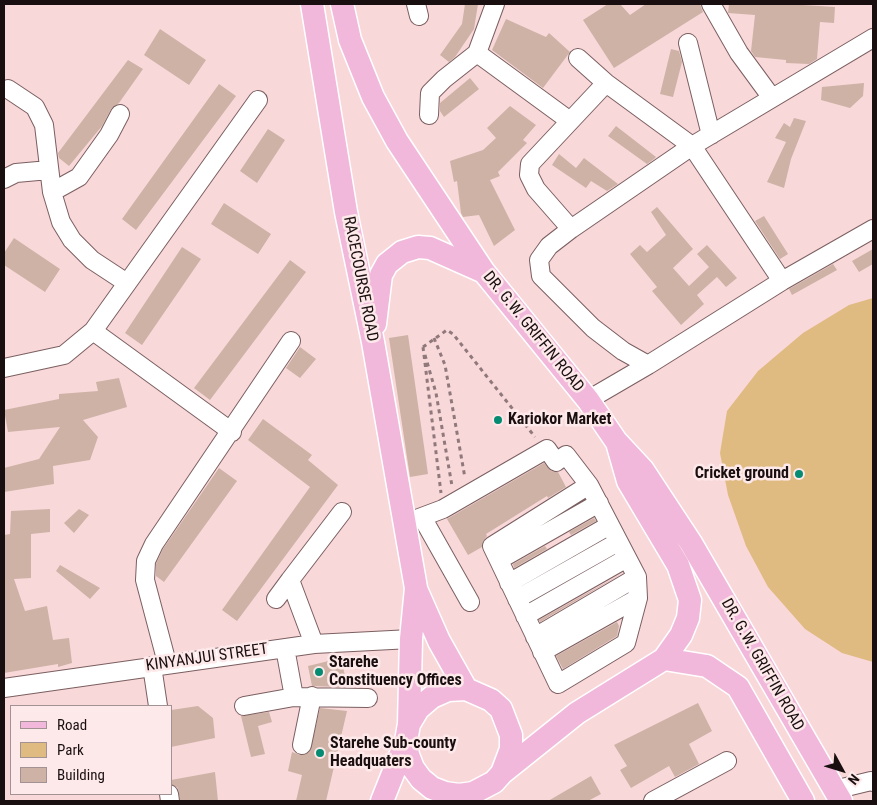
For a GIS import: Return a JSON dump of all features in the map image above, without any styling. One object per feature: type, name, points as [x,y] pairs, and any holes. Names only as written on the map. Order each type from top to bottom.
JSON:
[{"type":"main road","name":"RACECOURSE ROAD","points":[[312,4],[346,212],[413,521],[410,553],[416,588]]},
{"type":"main road","name":"DR. G.W. GRIFFIN ROAD","points":[[342,4],[350,40],[373,97],[397,141],[484,272],[588,400],[616,440],[643,470],[691,543],[838,796]]},
{"type":"main road","points":[[373,342],[382,275],[387,264],[402,252],[418,247],[430,248],[484,272]]},
{"type":"main road","points":[[416,588],[410,639],[408,755],[413,768],[421,779],[432,788],[445,793],[466,797],[494,782],[502,773],[577,713],[664,659],[681,635],[688,618],[690,600],[678,564],[628,481],[616,440]]},
{"type":"main road","points":[[416,588],[439,641],[466,689]]},
{"type":"main road","name":"DR. G.W. GRIFFIN ROAD","points":[[664,659],[707,666],[738,687],[803,801]]},
{"type":"main road","points":[[382,801],[418,709],[432,697],[448,690],[466,689],[491,700],[501,710],[508,722],[512,749],[502,773]]},
{"type":"street","points":[[429,115],[430,93],[444,79],[477,53],[495,4]]},
{"type":"street","points":[[711,4],[739,53],[772,98]]},
{"type":"street","points":[[648,365],[623,351],[592,328],[541,276],[539,260],[549,246],[571,229],[692,146],[873,38]]},
{"type":"street","points":[[688,43],[712,135]]},
{"type":"street","points":[[477,53],[570,121]]},
{"type":"street","points":[[578,58],[606,83],[692,146],[782,281]]},
{"type":"street","points":[[571,229],[536,189],[529,175],[530,164],[606,83]]},
{"type":"street","points":[[8,89],[35,107],[44,125],[52,192],[61,222],[72,240],[92,260],[127,283]]},
{"type":"street","points":[[4,368],[64,355],[93,331],[258,100]]},
{"type":"street","points":[[52,192],[79,177],[109,135],[120,114]]},
{"type":"street","points":[[5,176],[49,170]]},
{"type":"street","points":[[588,400],[648,365],[782,281],[873,229]]},
{"type":"street","points":[[93,331],[232,432]]},
{"type":"street","points":[[158,705],[160,664],[145,580],[146,561],[154,544],[232,432],[291,342]]},
{"type":"street","points":[[470,602],[413,521],[455,502],[544,451],[556,462],[566,455],[589,486],[599,503],[637,577],[638,598],[626,642],[558,684],[492,546],[589,486]]},
{"type":"street","points":[[499,560],[599,503]]},
{"type":"street","points":[[548,511],[559,554],[587,606]]},
{"type":"street","points":[[276,599],[342,512]]},
{"type":"street","points":[[509,583],[610,525]]},
{"type":"street","points":[[517,599],[618,542]]},
{"type":"street","points":[[525,616],[627,558]]},
{"type":"street","points":[[539,644],[587,606],[637,577]]},
{"type":"street","points":[[290,580],[314,644]]},
{"type":"street","points":[[539,644],[638,598]]},
{"type":"street","name":"KINYANJUI STREET","points":[[4,688],[160,664],[314,644],[410,639]]},
{"type":"street","points":[[285,648],[294,697]]},
{"type":"street","points":[[302,745],[312,696]]},
{"type":"street","points":[[244,706],[294,697],[368,698]]},
{"type":"street","points":[[653,801],[727,761]]},
{"type":"street","points":[[838,796],[870,781],[873,782]]},
{"type":"path","points":[[423,347],[447,330],[453,334],[534,434],[544,451]]},
{"type":"path","points":[[434,338],[445,365],[455,502]]},
{"type":"path","points":[[423,347],[455,502]]},
{"type":"path","points":[[423,347],[436,393],[455,502]]},
{"type":"green space","name":"Cricket ground","points":[[873,298],[873,662],[842,653],[805,629],[768,587],[746,546],[728,495],[720,453],[727,411],[758,371],[803,333],[849,305]]},
{"type":"building","points":[[465,4],[478,4],[474,29],[455,57],[449,62],[440,55],[462,24]]},
{"type":"building","points":[[608,4],[620,4],[630,15],[646,4],[700,4],[703,12],[614,68],[583,20]]},
{"type":"building","points":[[729,4],[787,4],[835,7],[834,23],[820,22],[817,59],[809,64],[786,63],[786,60],[755,57],[751,51],[755,15],[728,13]]},
{"type":"building","points":[[506,19],[546,37],[549,33],[570,52],[543,88],[492,50]]},
{"type":"building","points":[[160,29],[206,60],[189,85],[144,55]]},
{"type":"building","points":[[671,49],[679,51],[682,62],[673,97],[660,94]]},
{"type":"building","points":[[128,60],[143,69],[119,103],[111,109],[102,126],[69,166],[59,158],[58,153]]},
{"type":"building","points":[[470,78],[479,89],[444,117],[440,111],[440,103]]},
{"type":"building","points":[[864,83],[863,96],[850,108],[821,100],[822,87]]},
{"type":"building","points":[[219,84],[236,96],[136,230],[122,219]]},
{"type":"building","points":[[510,106],[536,125],[523,140],[527,143],[498,172],[500,176],[490,180],[515,230],[494,246],[479,215],[463,217],[457,181],[454,182],[450,161],[483,150],[496,138],[487,128]]},
{"type":"building","points":[[794,118],[806,121],[791,159],[784,188],[767,182],[786,142],[775,138],[784,123],[790,127]]},
{"type":"building","points":[[616,126],[656,157],[647,164],[608,136]]},
{"type":"building","points":[[268,129],[285,140],[257,183],[240,171]]},
{"type":"building","points":[[559,154],[576,168],[584,158],[618,184],[607,191],[591,181],[586,188],[552,165]]},
{"type":"building","points":[[224,203],[271,234],[258,254],[211,224]]},
{"type":"building","points":[[657,207],[693,249],[673,268],[689,286],[709,267],[697,254],[707,245],[737,278],[726,287],[717,277],[697,295],[704,304],[681,325],[652,291],[657,287],[630,254],[640,245],[647,252],[666,235],[651,212]]},
{"type":"building","points":[[764,216],[788,254],[780,259],[755,221]]},
{"type":"building","points":[[14,238],[60,269],[45,292],[4,265],[4,253]]},
{"type":"building","points":[[182,247],[201,259],[142,345],[125,333]]},
{"type":"building","points":[[873,249],[873,264],[859,272],[852,261]]},
{"type":"building","points":[[290,260],[306,272],[210,400],[194,388]]},
{"type":"building","points":[[833,264],[837,270],[792,295],[789,289]]},
{"type":"building","points":[[408,335],[428,474],[410,477],[389,338]]},
{"type":"building","points":[[300,347],[316,359],[300,378],[286,368]]},
{"type":"building","points":[[119,378],[127,407],[83,420],[98,437],[90,460],[53,466],[54,484],[4,492],[4,468],[39,459],[60,427],[8,432],[4,410],[59,399],[59,394],[98,391],[96,382]]},
{"type":"building","points":[[263,419],[312,455],[308,460],[338,485],[237,621],[222,610],[310,487],[248,440]]},
{"type":"building","points":[[544,463],[551,471],[558,472],[566,487],[548,498],[547,496],[486,534],[487,536],[483,541],[482,547],[468,555],[447,519]]},
{"type":"building","points":[[219,468],[237,481],[164,582],[156,576],[156,564],[163,549]]},
{"type":"building","points":[[50,509],[50,532],[31,534],[31,578],[14,579],[25,611],[47,606],[53,640],[69,638],[72,663],[58,667],[58,664],[4,673],[4,535],[10,534],[11,511]]},
{"type":"building","points":[[79,509],[89,515],[74,533],[64,523]]},
{"type":"building","points":[[594,518],[596,521],[571,535],[569,532]]},
{"type":"building","points":[[545,546],[547,549],[514,568],[513,564]]},
{"type":"building","points":[[60,565],[100,588],[90,599],[56,571]]},
{"type":"building","points":[[623,573],[540,622],[539,620]]},
{"type":"building","points":[[617,622],[619,626],[617,636],[563,669],[556,656]]},
{"type":"building","points":[[341,658],[347,685],[339,687],[312,686],[308,666]]},
{"type":"building","points":[[698,703],[712,731],[689,744],[699,764],[675,777],[669,766],[631,788],[620,770],[627,766],[614,745]]},
{"type":"building","points":[[198,706],[213,718],[215,738],[172,747],[172,710]]},
{"type":"building","name":"Starehe Sub-county Headquaters","points":[[320,708],[347,711],[326,801],[296,801],[302,775],[288,771],[292,752],[300,755],[310,752]]},
{"type":"building","points":[[269,712],[272,722],[258,726],[265,754],[251,757],[241,716]]},
{"type":"building","points":[[215,772],[218,801],[180,801],[178,788],[172,785],[172,780]]},
{"type":"building","points":[[591,776],[601,794],[588,801],[548,801]]},
{"type":"place","name":"Kariokor Market","points":[[498,420]]},
{"type":"place","name":"Cricket ground","points":[[799,474]]},
{"type":"place","name":"Starehe Constituency Offices","points":[[319,672]]},
{"type":"place","name":"Starehe Sub-county Headquaters","points":[[320,753]]}]
